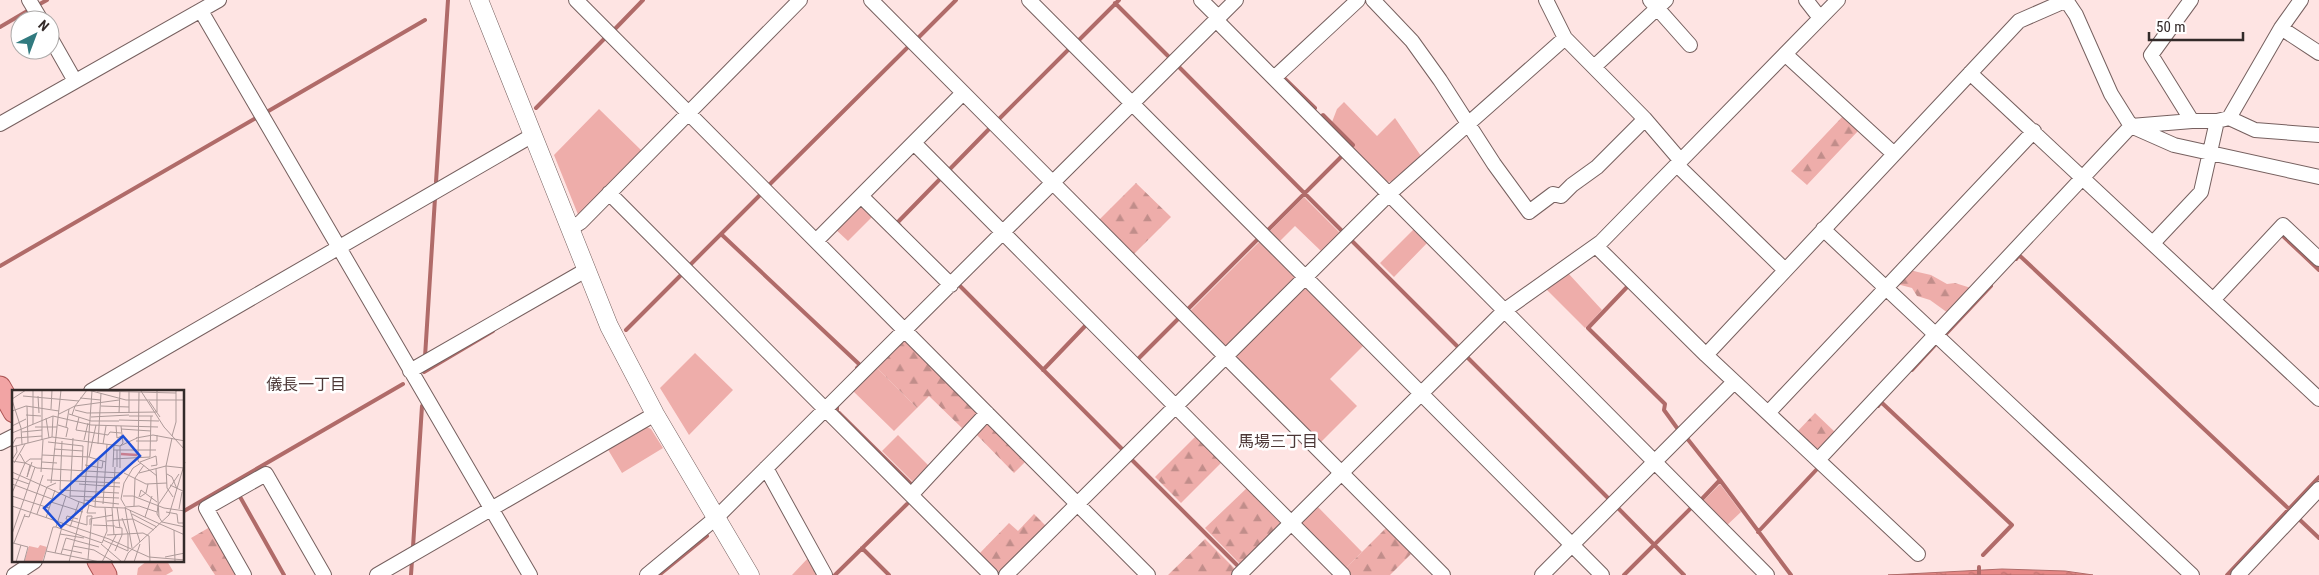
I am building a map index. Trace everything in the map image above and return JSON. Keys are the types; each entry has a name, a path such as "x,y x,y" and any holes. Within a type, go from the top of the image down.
{"main road":[{"path":"0,387 12,408"},
{"path":"99,562 106,575"}],"street":[{"path":"0,124 219,0"},
{"path":"576,0 1148,575"},
{"path":"570,229 581,222 800,0"},
{"path":"871,0 1443,575"},
{"path":"1029,0 1602,575"},
{"path":"1201,0 1274,78 1767,575"},
{"path":"647,575 717,518 1236,0"},
{"path":"1274,78 1358,0"},
{"path":"1373,0 1412,41 1529,212 1553,194 1561,196 1572,185 1597,167 1645,119"},
{"path":"1546,0 1565,38 1645,119 1679,163 1785,270"},
{"path":"1806,0 1820,18"},
{"path":"1238,575 1505,310 1596,246 1838,0"},
{"path":"1706,355 2019,21 2066,0 2076,15 2111,94 2131,126 2174,145 2319,177"},
{"path":"2191,0 2151,55 2192,120"},
{"path":"2153,243 2201,192 2210,153 2223,120 2281,28 2301,0"},
{"path":"480,1 609,326 655,414 750,575"},
{"path":"1594,68 1658,3 1690,45"},
{"path":"200,11 530,575"},
{"path":"2281,28 2319,53"},
{"path":"1006,575 1390,193 1565,38"},
{"path":"1785,54 1894,154"},
{"path":"60,55 75,81"},
{"path":"1970,73 2319,399"},
{"path":"816,241 963,93"},
{"path":"1818,460 2131,126 2192,120 2223,120 2255,130 2319,135"},
{"path":"1768,413 2034,131"},
{"path":"93,390 533,135"},
{"path":"914,143 1343,575"},
{"path":"609,193 991,575"},
{"path":"861,196 950,285"},
{"path":"2213,300 2283,225 2319,259"},
{"path":"1823,230 2192,575"},
{"path":"1596,246 1734,382 1918,554"},
{"path":"410,372 586,270"},
{"path":"1542,575 1734,382"},
{"path":"377,575 655,414"},
{"path":"911,495 987,414"},
{"path":"0,443 12,437"},
{"path":"766,468 825,575"},
{"path":"244,575 206,508 266,474 324,575"},
{"path":"2238,575 2319,489"},
{"path":"14,575 34,562"}],"green space":[{"path":"1344,102 1377,136 1395,118 1421,156 1395,181 1387,182 1353,148 1355,145 1332,122 1337,109"},
{"path":"599,109 642,151 579,217 554,155"},
{"path":"1843,116 1858,131 1807,185 1791,171"},
{"path":"1136,183 1171,217 1133,255 1099,220"},
{"path":"1304,197 1340,233 1322,252 1295,226 1277,244 1267,234"},
{"path":"858,203 874,215 848,241 834,228"},
{"path":"1416,227 1429,241 1394,277 1380,263"},
{"path":"1262,239 1295,273 1296,278 1229,345 1223,346 1189,312"},
{"path":"1909,270 1931,275 1947,284 1955,283 1971,288 1948,313 1930,300 1917,296 1912,288 1897,284"},
{"path":"1568,273 1602,310 1585,328 1546,289"},
{"path":"1303,286 1308,286 1366,343 1330,379 1357,406 1320,443 1236,358 1236,353"},
{"path":"903,338 980,413 964,430 929,396 917,408 875,366"},
{"path":"695,353 733,390 689,435 660,388"},
{"path":"875,366 917,408 894,431 852,390"},
{"path":"1815,413 1836,433 1822,448 1812,448 1796,433"},
{"path":"985,420 1028,459 1014,473 974,432"},
{"path":"645,426 651,429 663,448 622,473 607,448"},
{"path":"1198,434 1224,460 1181,503 1155,477"},
{"path":"898,435 930,467 915,484 882,451"},
{"path":"1720,484 1741,512 1725,527 1701,503"},
{"path":"1249,486 1282,519 1282,524 1241,565 1205,528"},
{"path":"1316,505 1362,552 1343,571 1300,527 1300,521"},
{"path":"1034,514 1046,526 1003,571 996,571 979,554 1009,523 1018,531"},
{"path":"1388,526 1413,552 1390,575 1348,575 1343,571"},
{"path":"210,527 237,575 215,575 191,538"},
{"path":"1205,539 1236,570 1231,575 1168,575"},
{"path":"809,557 819,575 792,575"},
{"path":"146,562 168,562 173,571 166,575 137,575 138,568"}],"water":[{"path":"2002,569 2065,571 2093,575 1888,575"}],"waterway":[{"path":"38,5 47,0"},
{"path":"436,182 448,0"},
{"path":"613,31 643,0"},
{"path":"918,38 956,0"},
{"path":"1077,42 1119,0"},
{"path":"1115,3 1170,58"},
{"path":"265,113 425,20"},
{"path":"0,27 10,21"},
{"path":"536,108 607,36"},
{"path":"768,186 909,46"},
{"path":"999,119 1071,47"},
{"path":"1179,67 1343,232"},
{"path":"1284,78 1315,108"},
{"path":"1323,115 1353,145"},
{"path":"0,266 256,118"},
{"path":"948,171 991,127"},
{"path":"1266,232 1344,154"},
{"path":"900,226 897,223 941,178"},
{"path":"690,265 762,193"},
{"path":"425,357 435,198"},
{"path":"721,234 860,365 857,368"},
{"path":"1188,309 1260,237"},
{"path":"2284,237 2319,270"},
{"path":"1352,241 1459,348"},
{"path":"2016,259 2019,255 2289,509"},
{"path":"626,330 682,274"},
{"path":"959,285 1122,449"},
{"path":"1628,286 1588,328 1665,404 1664,410 1680,432"},
{"path":"1945,335 1991,286"},
{"path":"1135,358 1137,360 1179,318"},
{"path":"1043,370 1087,324"},
{"path":"424,372 493,331"},
{"path":"1912,370 1936,344"},
{"path":"1468,358 1611,501"},
{"path":"185,510 403,384"},
{"path":"1878,406 1881,402 2012,525 1983,555"},
{"path":"413,547 422,406"},
{"path":"837,406 837,411 913,486"},
{"path":"1686,437 1720,480"},
{"path":"1131,459 1238,566"},
{"path":"1758,532 1818,468"},
{"path":"2227,575 2319,477"},
{"path":"1700,501 1720,480 1791,575"},
{"path":"239,495 284,575"},
{"path":"835,575 907,504"},
{"path":"1624,575 1693,506"},
{"path":"1617,507 1684,575"},
{"path":"2300,520 2319,538"},
{"path":"659,575 707,536"},
{"path":"862,548 889,575"},
{"path":"411,575 412,560"},
{"path":"1979,567 1979,575"}],"district":[{"name":"儀長一丁目","path":"306,384"},
{"name":"馬場三丁目","path":"1278,441"}]}
